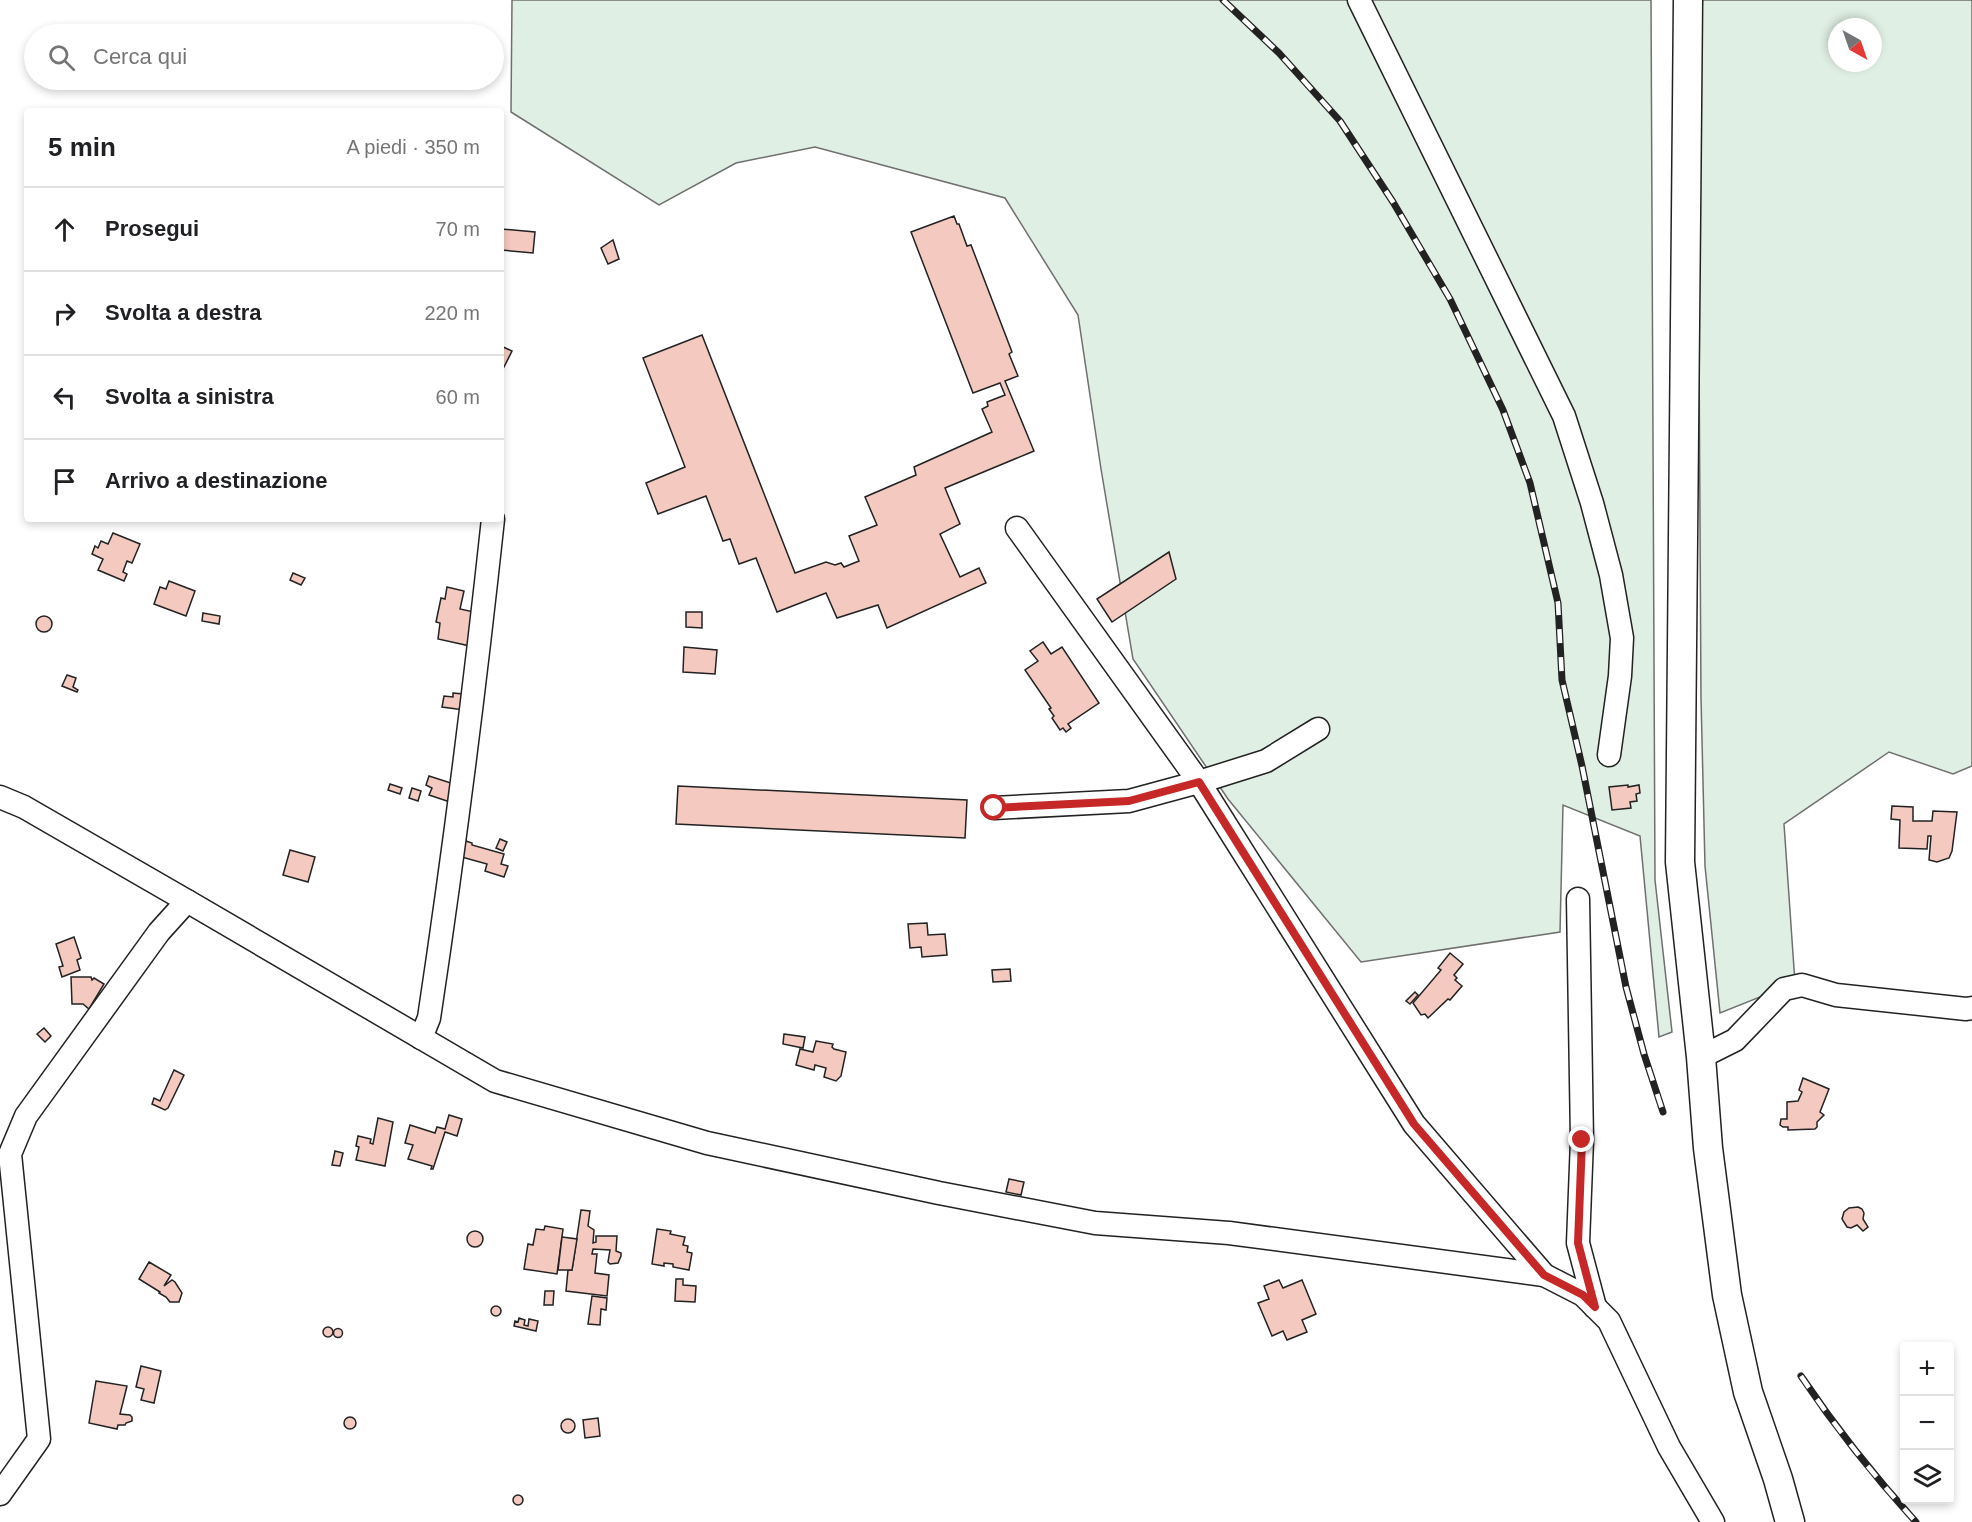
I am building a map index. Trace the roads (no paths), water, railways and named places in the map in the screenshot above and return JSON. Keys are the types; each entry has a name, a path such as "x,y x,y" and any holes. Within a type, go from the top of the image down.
{"main road":[{"path":"1688,0 1680,862 1701,1057 1708,1148 1727,1295 1749,1392 1790,1522"}],"street":[{"path":"1359,0 1564,416 1592,503 1611,575 1622,638 1620,676 1609,755"},
{"path":"421,1038 429,1018 454,850 493,522"},
{"path":"1017,528 1199,782 1414,1124 1544,1275"},
{"path":"994,808 1129,801 1266,761 1318,729"},
{"path":"0,797 24,807 187,900 495,1081 707,1143 1095,1223 1228,1233 1544,1275 1583,1295 1609,1321 1669,1447 1713,1522"},
{"path":"1578,899 1582,1140 1578,1243 1595,1307"},
{"path":"0,1494 39,1439 10,1154 26,1116 159,933 187,900"},
{"path":"1701,1057 1735,1040 1784,989 1802,985 1836,996 1966,1010 1972,1008"}],"railway":[{"path":"1223,0 1279,53 1340,121 1393,202 1450,299 1503,410 1530,483 1558,603 1562,680 1582,766 1626,987 1663,1112"},
{"path":"1801,1376 1856,1451 1916,1522"}]}
